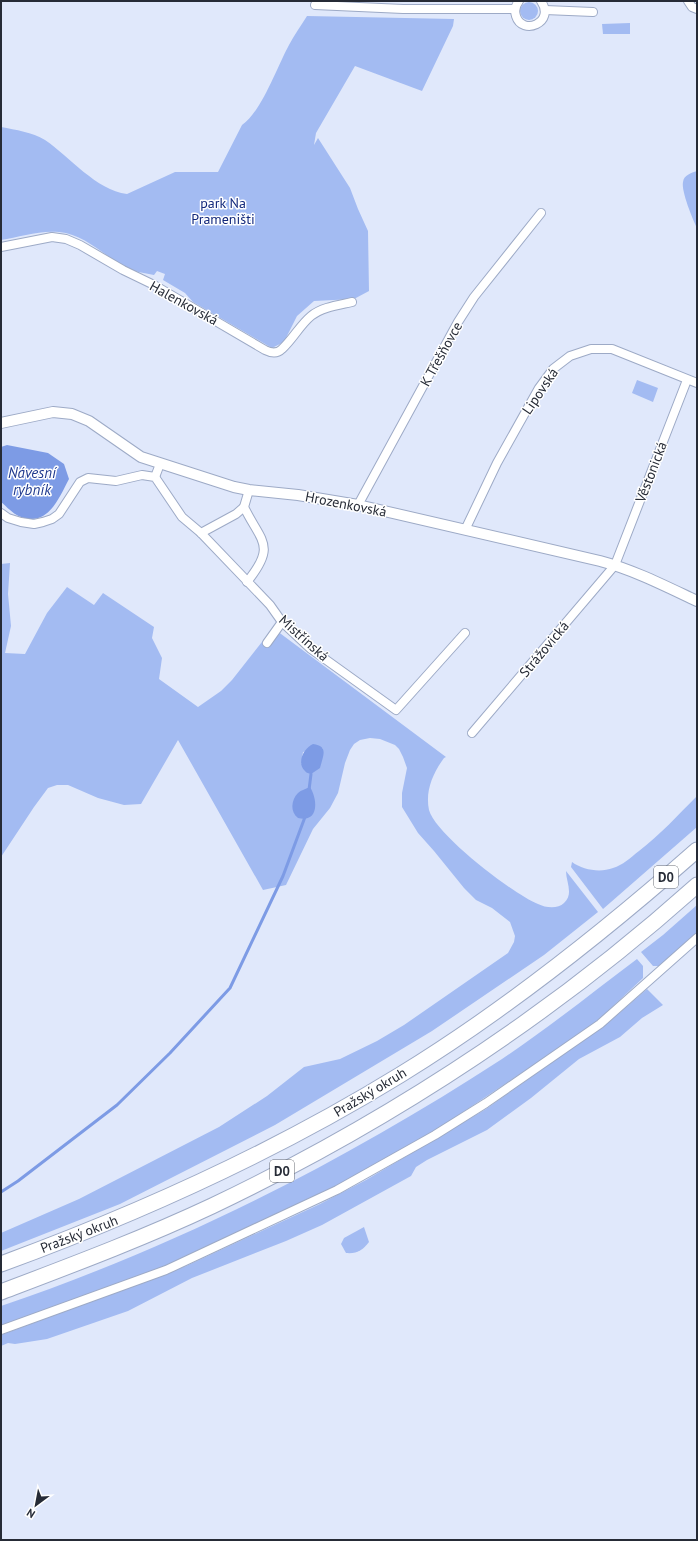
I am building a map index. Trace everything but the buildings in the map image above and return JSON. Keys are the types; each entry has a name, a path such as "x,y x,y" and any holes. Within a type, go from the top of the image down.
{"highway":[{"name":"Pražský okruh","path":"1,1264 141,1209 247,1160 325,1119 400,1075 527,989 635,904 697,850"},
{"name":"Pražský okruh","path":"1,1292 136,1240 186,1218 264,1181 388,1112 454,1070 541,1010 600,966 652,924 697,884"}],"street":[{"path":"519,1 515,9 516,18 519,22 527,26 536,25 543,19 545,10 541,1"},
{"path":"688,1 692,7 697,9"},
{"path":"315,4 403,9 515,9"},
{"path":"545,10 593,12"},
{"name":"K Třešňovce","path":"358,505 474,297 541,213"},
{"name":"Halenkovská","path":"1,247 52,237 66,239 154,285 264,350 273,353 280,351 286,346 308,319 314,314 322,310 352,302"},
{"name":"Lipovská","path":"465,530 497,463 539,388 553,369 570,356 591,348 612,349 697,383"},
{"name":"Věstonická","path":"614,565 687,380"},
{"name":"Hrozenkovská","path":"1,423 53,412 72,414 89,421 141,457 234,487 298,495 358,505 614,565 697,601"},
{"path":"1,513 8,518 21,522 34,524 43,522 52,519 59,514 80,482 88,478 116,481 142,475 155,477 160,464"},
{"name":"Mistřínská","path":"155,477 182,517 201,533 270,605 282,622 311,649 396,710 465,633"},
{"path":"201,533 236,514 244,507 249,490"},
{"path":"244,507 264,541 263,559 247,582"},
{"name":"Strážovická","path":"472,733 614,565"},
{"path":"267,643 282,622"},
{"path":"1,1330 166,1270 337,1190 428,1139 486,1103 600,1024 697,938"}],"green space":[{"path":"529,2 535,5 538,11 535,17 529,20 523,17 520,11 523,5"},
{"name":"park Na Prameništi","path":"307,16 454,19 453,26 422,91 355,66 316,133 314,145 318,138 350,188 368,231 369,291 354,299 314,301 297,316 284,342 272,348 193,302 185,293 163,280 165,274 157,271 154,275 131,270 77,237 59,232 52,232 37,233 1,240 1,127 40,137 94,180 116,191 127,194 175,172 218,172 242,125 256,110 291,41"},
{"path":"630,23 630,34 603,34 602,24"},
{"path":"697,171 697,228 684,192 683,182 688,175"},
{"path":"637,380 658,388 653,402 632,393"},
{"path":"10,563 8,594 11,626 5,653 25,654 47,613 67,587 94,605 103,593 154,627 152,638 162,658 159,679 198,707 221,691 232,680 273,628 446,757 436,770 431,782 428,796 429,810 445,834 477,863 511,889 526,898 538,904 552,907 561,905 569,896 566,871 598,912 544,955 432,1031 275,1125 120,1204 1,1251 1,1233 79,1199 219,1127 267,1096 304,1067 340,1059 377,1041 404,1025 508,953 514,942 515,936 510,922 492,908 476,900 464,888 418,833 402,807 402,793 407,768 403,757 395,745 380,739 370,738 360,740 354,744 350,750 345,763 338,793 330,808 313,829 286,885 263,890 178,740 141,804 124,805 98,798 68,785 57,785 48,788 1,857 1,564","holes":["323,748 301,764 303,752"]},
{"path":"697,796 697,827 603,909 571,867 572,862 586,869 592,870 608,870 617,867 629,859 669,825"},
{"path":"697,905 697,933 659,966 653,966 641,952"},
{"path":"637,959 643,966 643,978 592,1026 436,1130 343,1183 157,1270 1,1327 1,1306 132,1256 196,1228 321,1166 382,1132 502,1059 553,1023"},
{"path":"647,989 663,1005 642,1018 620,1037 579,1059 531,1098 487,1130 416,1167 411,1176 322,1225 286,1241 192,1278 128,1311 47,1339 15,1344 8,1343 1,1346 1,1335 186,1266 320,1204 366,1180 486,1109 609,1022"},
{"path":"364,1227 369,1242 359,1251 346,1253 341,1244 344,1238"}],"water":[{"name":"Návesní rybník","path":"7,445 48,453 64,464 69,479 57,502 51,509 38,518 30,519 18,516 1,502 1,447"},
{"path":"313,744 321,747 324,752 320,768 311,774 302,768 301,760 304,752"},
{"path":"310,787 313,792 315,809 310,817 305,819 298,818 294,813 292,806 294,799 299,792"}],"waterway":[{"path":"309,790 311,774"},
{"path":"1,1192 18,1181 117,1105 170,1053 230,988 283,876 305,817"}]}
